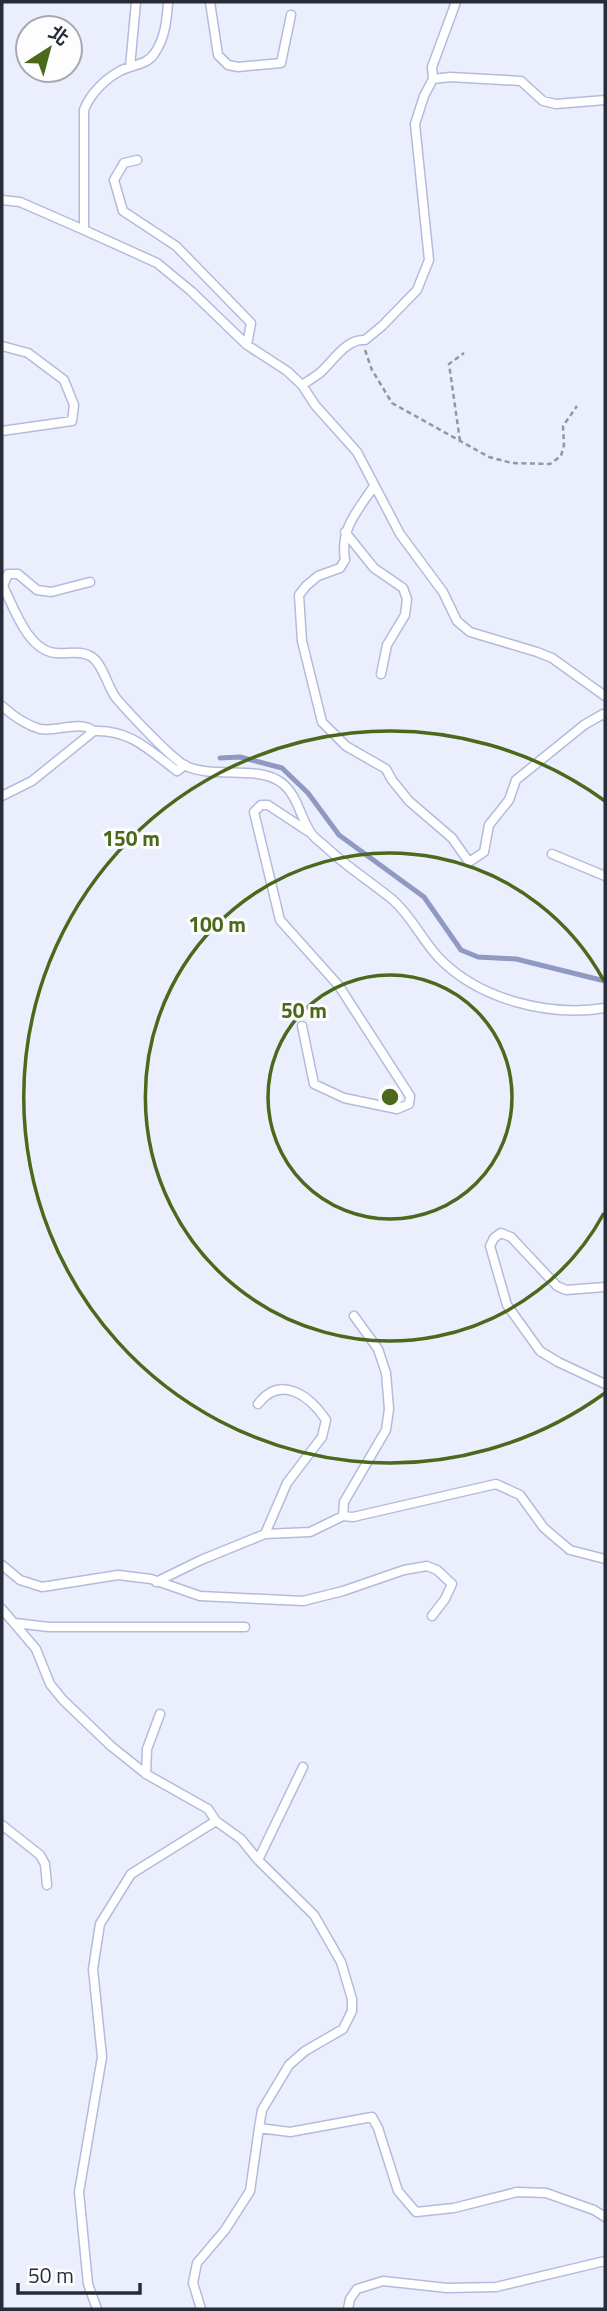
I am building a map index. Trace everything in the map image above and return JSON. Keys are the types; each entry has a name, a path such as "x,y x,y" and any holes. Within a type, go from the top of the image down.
{"lane":[{"path":"130,67 136,2"},
{"path":"84,230 84,110 89,97 119,71 148,61 155,54 167,24 168,2"},
{"path":"209,2 218,55 228,65 237,68 281,63 290,15"},
{"path":"302,385 319,374 344,348 360,339 365,340 382,326 417,290 429,260 415,124 433,79 432,67 456,2"},
{"path":"433,79 450,77 520,82 542,100 556,104 605,100"},
{"path":"137,160 124,163 114,180 123,211 176,246 251,323 247,345"},
{"path":"2,200 20,202 157,263 191,291 247,345 287,371 302,385 315,405 358,452 400,534 443,592 457,621 470,632 552,658 605,696"},
{"path":"2,346 29,353 64,380 75,405 72,421 2,431"},
{"path":"374,486 345,532 342,545 345,560 340,568 318,576 299,595 302,641 322,722 346,746 386,769 409,801 452,838 469,862 484,852 489,825 509,800 516,780 584,725 603,714 605,716"},
{"path":"345,532 374,568 403,588 407,599 405,615 387,645 381,674"},
{"path":"90,582 51,592 37,590 18,574 8,574 3,586 33,644 54,653 79,652 91,657 99,666 115,697 185,765 209,771 269,776 281,783 289,791 311,834"},
{"path":"2,706 13,716 40,729 88,727 94,732"},
{"path":"2,796 32,781 94,732 108,730 137,740 177,771 185,765"},
{"path":"302,1026 314,1084 344,1098 397,1109 409,1104 410,1096 339,986 280,920 254,812 261,805 268,805 311,834 337,858 393,901 408,915 437,957 461,979 494,994 547,1009 583,1011 605,1008"},
{"path":"552,853 605,876"},
{"path":"605,1287 566,1290 557,1286 510,1237 501,1233 494,1238 490,1247 507,1305 540,1351 605,1384"},
{"path":"343,1517 344,1502 386,1430 389,1409 386,1373 378,1349 354,1317"},
{"path":"258,1404 265,1394 275,1390 293,1390 315,1404 326,1420 322,1437 287,1483 265,1534"},
{"path":"156,1582 265,1534 310,1532 343,1517 353,1517 496,1484 520,1495 544,1528 570,1550 605,1559"},
{"path":"2,1565 20,1580 42,1587 118,1575 151,1578 200,1596 303,1601 343,1591 404,1570 427,1566 437,1570 452,1584 445,1600 432,1616"},
{"path":"2,1609 36,1649 50,1684 63,1700 111,1746 146,1774 208,1809 216,1821 241,1839 258,1860 314,1915 341,1962 352,2000 352,2011 343,2029 304,2050 289,2065 262,2110 250,2192 225,2230 197,2263 193,2283 201,2309"},
{"path":"15,1623 49,1627 244,1628"},
{"path":"146,1774 147,1749 160,1714"},
{"path":"258,1860 303,1767"},
{"path":"97,2309 88,2284 79,2192 102,2057 93,1969 100,1924 131,1874 216,1821"},
{"path":"2,1825 40,1855 45,1864 47,1885"},
{"path":"259,2128 290,2132 372,2117 398,2191 416,2212 454,2208 517,2192 546,2193 594,2210 605,2217"},
{"path":"348,2309 350,2299 357,2289 383,2281 447,2288 496,2287 605,2261"}],"path":[{"path":"360,339 372,370 391,403 489,457 512,463 550,464 561,456 564,445 563,426 577,406"},
{"path":"460,441 449,363 464,353"}],"waterway":[{"path":"220,758 240,757 282,768 308,793 339,835 424,897 461,950 478,957 516,959 605,981"}]}
